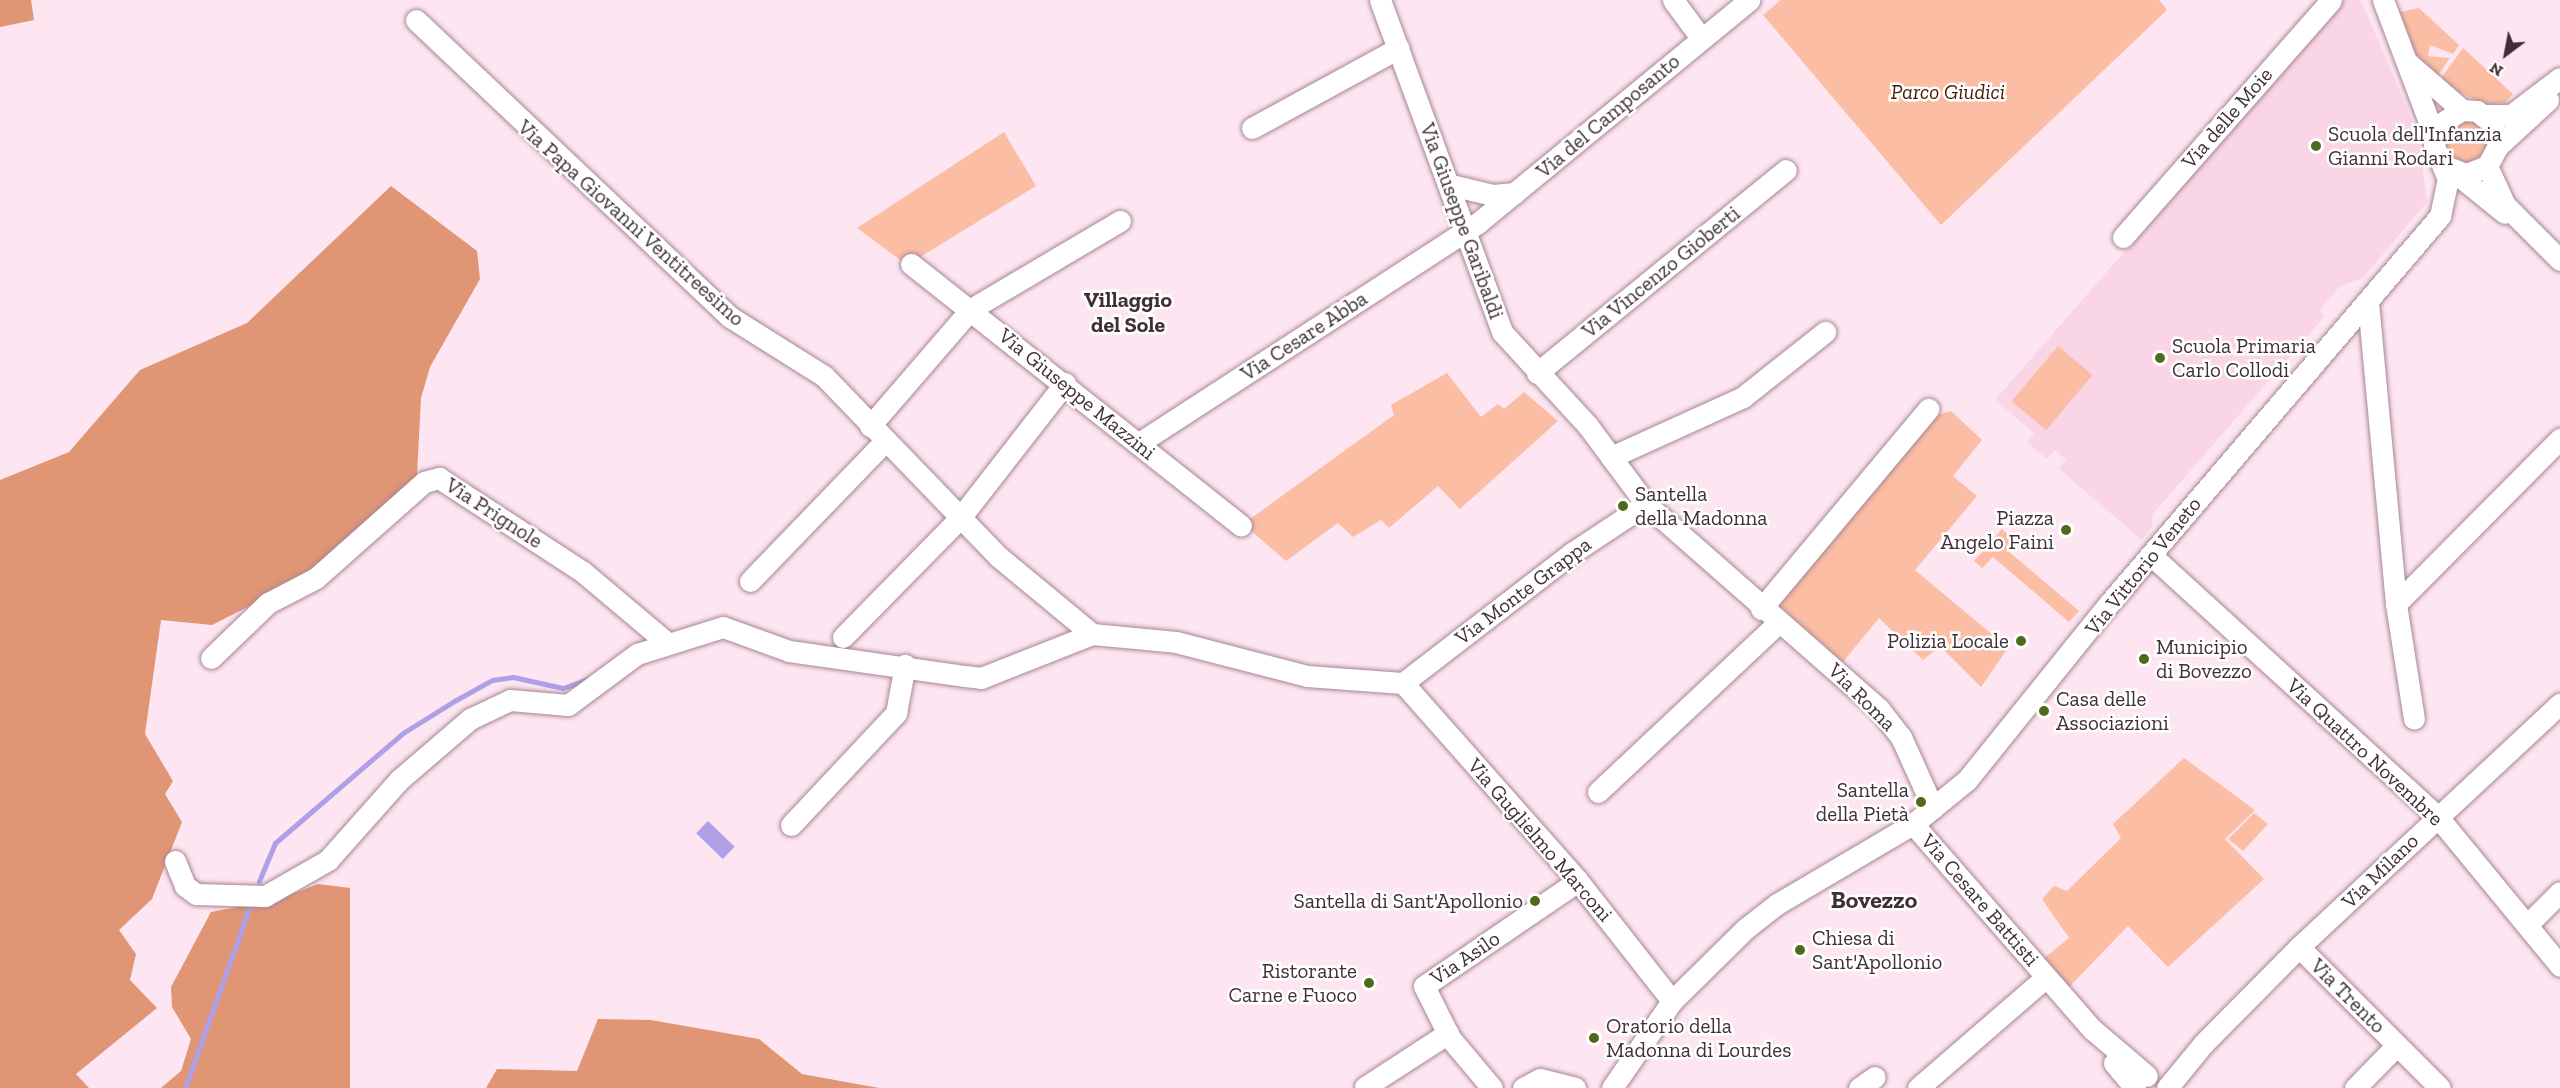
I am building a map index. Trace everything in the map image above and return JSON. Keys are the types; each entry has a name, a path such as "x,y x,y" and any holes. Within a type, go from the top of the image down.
{"street":[{"name":"Via Giuseppe Garibaldi","path":"1380,0 1468,229 1482,286 1502,332 1611,457 1646,504"},
{"path":"1673,0 1701,38"},
{"name":"Via del Camposanto","path":"1468,229 1515,194 1749,0"},
{"name":"Via delle Moie","path":"2123,237 2331,0"},
{"path":"2383,0 2397,48 2434,135"},
{"name":"Via Papa Giovanni Ventitreesimo","path":"416,20 730,317 824,376 877,434 960,518 1092,634"},
{"path":"1252,128 1399,48"},
{"path":"2397,48 2429,87 2462,110 2484,115 2511,115 2560,78"},
{"path":"2487,166 2498,146 2527,123 2560,85"},
{"path":"2434,135 2444,118 2462,110"},
{"path":"2484,115 2492,123 2498,146"},
{"name":"Via Vittorio Veneto","path":"1612,1088 1672,1001 1706,963 1777,903 1913,824 1967,780 2151,555 2440,216 2448,192 2449,169 2434,135"},
{"path":"2449,169 2487,166"},
{"path":"2487,166 2499,196 2527,230"},
{"path":"2449,169 2527,230 2560,260"},
{"name":"Via Vincenzo Gioberti","path":"1537,373 1786,170"},
{"name":"Via del Camposanto","path":"1451,185 1484,194 1515,194"},
{"path":"750,581 877,434 971,309 1120,221"},
{"name":"Via Cesare Abba","path":"1139,443 1468,229"},
{"name":"Via Giuseppe Mazzini","path":"911,264 1065,383 1241,526"},
{"path":"2368,302 2396,604 2414,719"},
{"path":"1611,457 1743,397 1825,332"},
{"path":"843,637 960,518 1065,383"},
{"path":"1761,609 1928,409"},
{"path":"2396,604 2560,439"},
{"name":"Via Prignole","path":"211,658 268,603 316,578 424,482 439,478 583,572 666,642"},
{"name":"Via Roma","path":"1646,504 1761,609 1879,709 1901,737 1933,808"},
{"name":"Via Monte Grappa","path":"1404,683 1572,553 1646,504"},
{"name":"Via Quattro Novembre","path":"2151,555 2437,816 2528,924 2560,966"},
{"path":"1598,792 1778,623"},
{"path":"176,861 185,886 196,894 265,896 297,882 328,860 399,780 470,719 510,700 568,705 637,654 666,642 723,627 789,651 905,665 981,678 1092,634 1176,642 1307,676 1404,683"},
{"path":"791,825 896,713 905,665"},
{"name":"Via Guglielmo Marconi","path":"1404,683 1578,881 1672,1001"},
{"name":"Via Milano","path":"2152,1084 2204,1042 2299,947 2437,816 2560,704"},
{"name":"Via Cesare Battisti","path":"1913,824 2092,1029 2152,1084"},
{"name":"Via Asilo","path":"1492,1088 1449,1036 1424,986 1578,881"},
{"path":"2528,924 2560,892"},
{"name":"Via Trento","path":"2299,947 2440,1088"},
{"name":"Via Cesare Battisti","path":"1918,1088 2046,977"},
{"path":"1365,1088 1449,1036"},
{"name":"Via Trento","path":"2355,1088 2397,1045"},
{"path":"1522,1088 1540,1079 1575,1088"}],"shaded area":[{"path":"0,0 31,0 34,20 0,27"},
{"path":"2344,0 2361,0 2418,134 2427,202 2363,278 2340,286 2319,311 2325,316 2152,515 2152,527 2142,540 2059,469 2066,460 2055,450 2047,459 2027,442 2034,433 1995,400"},
{"path":"391,186 477,251 480,279 430,367 421,398 417,475 319,571 212,625 161,620 145,734 173,781 165,794 182,822 152,899 119,930 136,954 130,980 157,1008 76,1074 89,1088 0,1088 0,480 69,452 140,370 247,323"},
{"path":"708,821 735,847 723,859 696,833"},
{"path":"318,884 350,888 350,1088 161,1088 181,1071 191,1039 172,1007 171,987 211,912 279,899"},
{"path":"598,1019 651,1020 759,1039 802,1074 879,1088 486,1088 497,1069 577,1071"}],"green space":[{"name":"Parco Giudici","path":"1781,0 2159,0 2167,10 1941,225 1763,15"},
{"path":"2419,8 2459,45 2453,54 2430,45 2428,56 2450,58 2436,78 2416,58 2400,12"},
{"path":"2463,48 2513,94 2505,103 2485,104 2447,87 2442,77"},
{"path":"2465,119 2480,126 2487,141 2480,156 2465,163 2450,156 2443,141 2450,126"},
{"path":"1004,132 1036,186 907,265 857,228"},
{"path":"2058,346 2092,375 2046,430 2012,401"},
{"path":"1447,373 1481,417 1498,404 1504,409 1524,392 1558,421 1460,509 1438,486 1389,528 1381,520 1353,537 1338,523 1286,561 1243,524 1394,415 1391,405"},
{"path":"1951,411 1982,440 1953,476 1977,496 1915,570 2008,648 1981,687 1940,646 1923,660 1879,618 1843,662 1776,603 1937,415"},
{"path":"2002,529 2014,540 2007,550 2079,611 2069,622 1993,557 1982,568 1974,561"},
{"path":"2184,758 2255,810 2225,839 2264,879 2168,967 2128,926 2069,987 2042,960 2069,938 2042,899 2054,886 2067,891 2121,838 2113,824"},
{"path":"2254,813 2268,824 2243,851 2228,839"}],"waterway":[{"path":"259,881 275,843 403,733 456,700 492,680 513,677 563,688 590,678"},
{"path":"185,1088 249,908"}],"place":[{"name":"Scuola dell'Infanzia Gianni Rodari","path":"2316,146"},
{"name":"Scuola Primaria Carlo Collodi","path":"2160,358"},
{"name":"Santella della Madonna","path":"1623,506"},
{"name":"Piazza Angelo Faini","path":"2066,530"},
{"name":"Polizia Locale","path":"2021,641"},
{"name":"Municipio di Bovezzo","path":"2144,659"},
{"name":"Casa delle Associazioni","path":"2044,711"},
{"name":"Santella della Pietà","path":"1921,802"},
{"name":"Santella di Sant'Apollonio","path":"1535,901"},
{"name":"Chiesa di Sant'Apollonio","path":"1800,950"},
{"name":"Ristorante Carne e Fuoco","path":"1369,983"},
{"name":"Oratorio della Madonna di Lourdes","path":"1594,1038"}],"district":[{"name":"Villaggio del Sole","path":"1128,312"},
{"name":"Bovezzo","path":"1874,900"}]}
